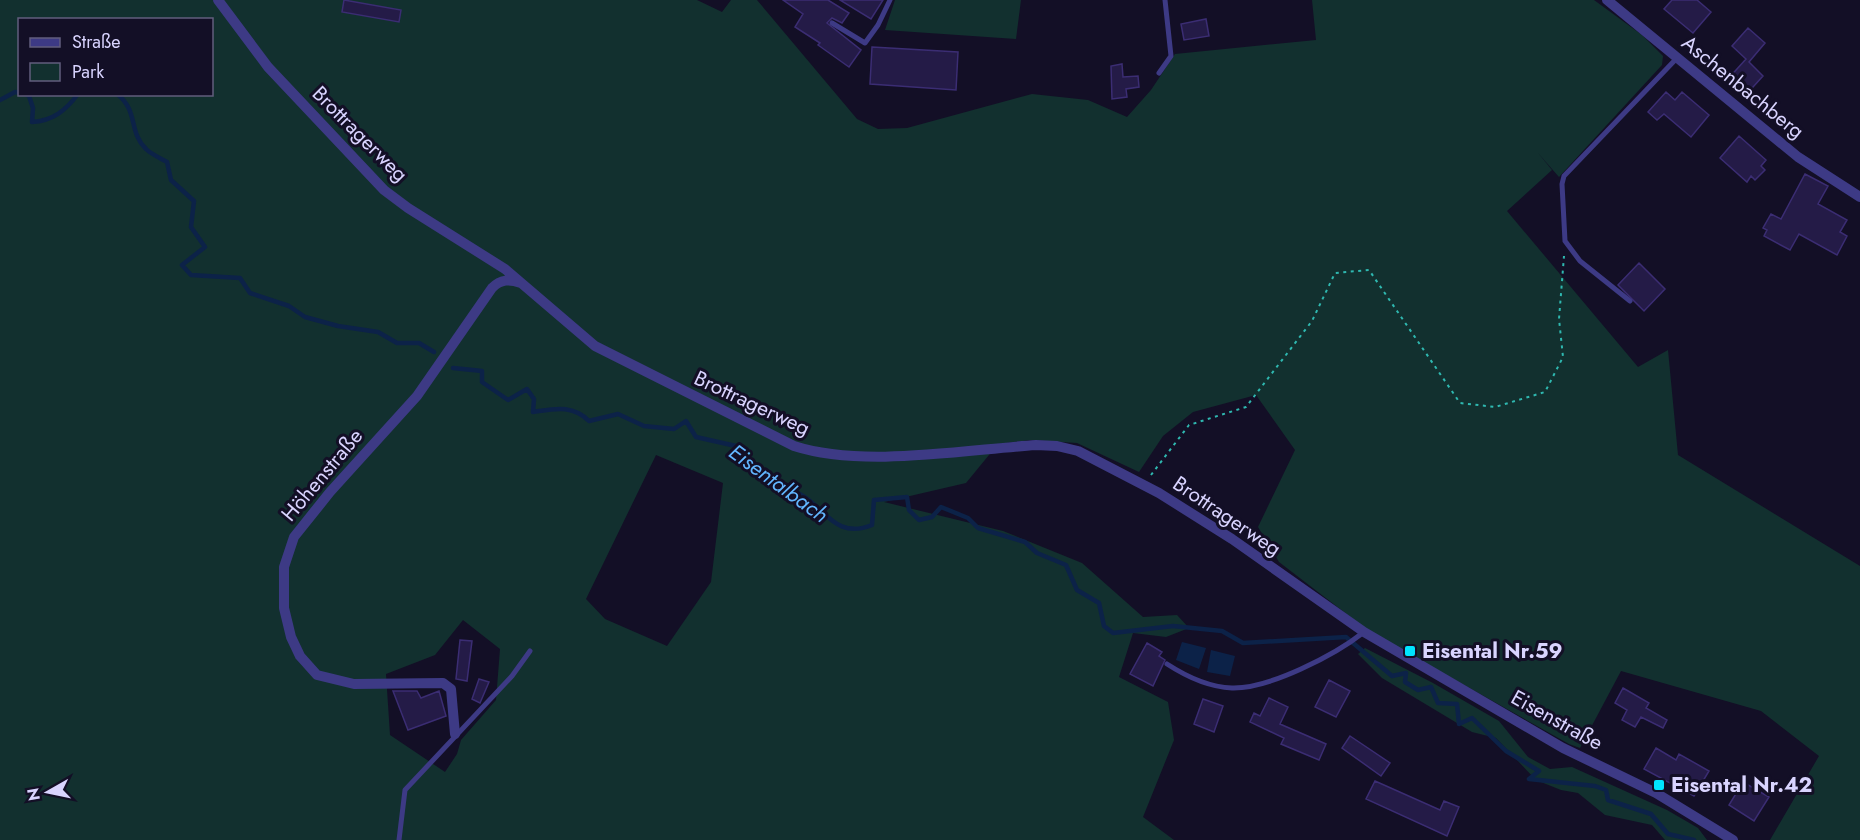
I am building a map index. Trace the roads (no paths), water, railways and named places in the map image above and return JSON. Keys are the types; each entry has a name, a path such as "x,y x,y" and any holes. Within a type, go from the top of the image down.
{"street":[{"name":"Brottragerweg","path":"218,0 268,67 384,190 408,208 505,269 582,336 614,358 794,446 839,457 1036,445 1057,446 1078,452 1144,485 1232,539 1359,636"},
{"name":"Aschenbachberg","path":"1607,0 1798,157 1860,197"},
{"name":"Höhenstraße","path":"455,734 451,689 443,683 354,684 325,678 309,669 291,637 284,608 284,567 294,537 330,492 417,396 492,288 498,282 509,280 524,284"},
{"name":"Eisenstraße","path":"1359,636 1563,748 1656,793 1733,840"}],"lane":[{"path":"832,23 865,43 878,25 890,0"},
{"path":"1159,73 1171,56 1165,0"},
{"path":"1630,302 1580,261 1565,241 1562,184 1564,176 1677,58"},
{"path":"1167,664 1189,678 1229,688 1246,687 1297,670 1349,644 1359,636"},
{"path":"399,840 405,790 455,734 512,676 530,651"}],"water":[{"path":"1182,642 1206,648 1199,669 1176,660"},
{"path":"1211,650 1235,656 1230,676 1207,672"}],"waterway":[{"name":"Eisentalbach","path":"0,100 18,93"},
{"name":"Eisentalbach","path":"29,96 33,108 32,122 53,117 76,96"},
{"name":"Eisentalbach","path":"119,96 128,107 140,142 150,153 167,162 171,180 194,201 191,227 205,247 182,265 191,275 240,278 250,293 289,306 305,317 338,326 378,332 397,343 419,343 434,352"},
{"name":"Eisentalbach","path":"453,368 482,371 482,382 508,400 527,389 534,399 533,412 569,410 589,421 618,414 644,426 674,429 686,421 696,437 736,446 757,471 772,477 783,489 796,492 807,499 835,523 845,528 857,529 872,525 874,500 907,497 909,510 919,520 932,517 941,507 968,518 978,528 1025,542 1037,553 1066,565 1077,590 1099,603 1104,626 1113,633 1173,626 1222,631 1243,643 1346,637 1392,676 1406,673 1405,682 1418,690 1431,687 1438,703 1457,704 1459,724 1472,718 1506,751 1539,771 1529,779 1595,786 1606,790 1608,800 1651,814 1668,834 1694,840"}],"place":[{"name":"Eisental Nr.59","path":"1410,651"},
{"name":"Eisental Nr.42","path":"1659,785"}]}
